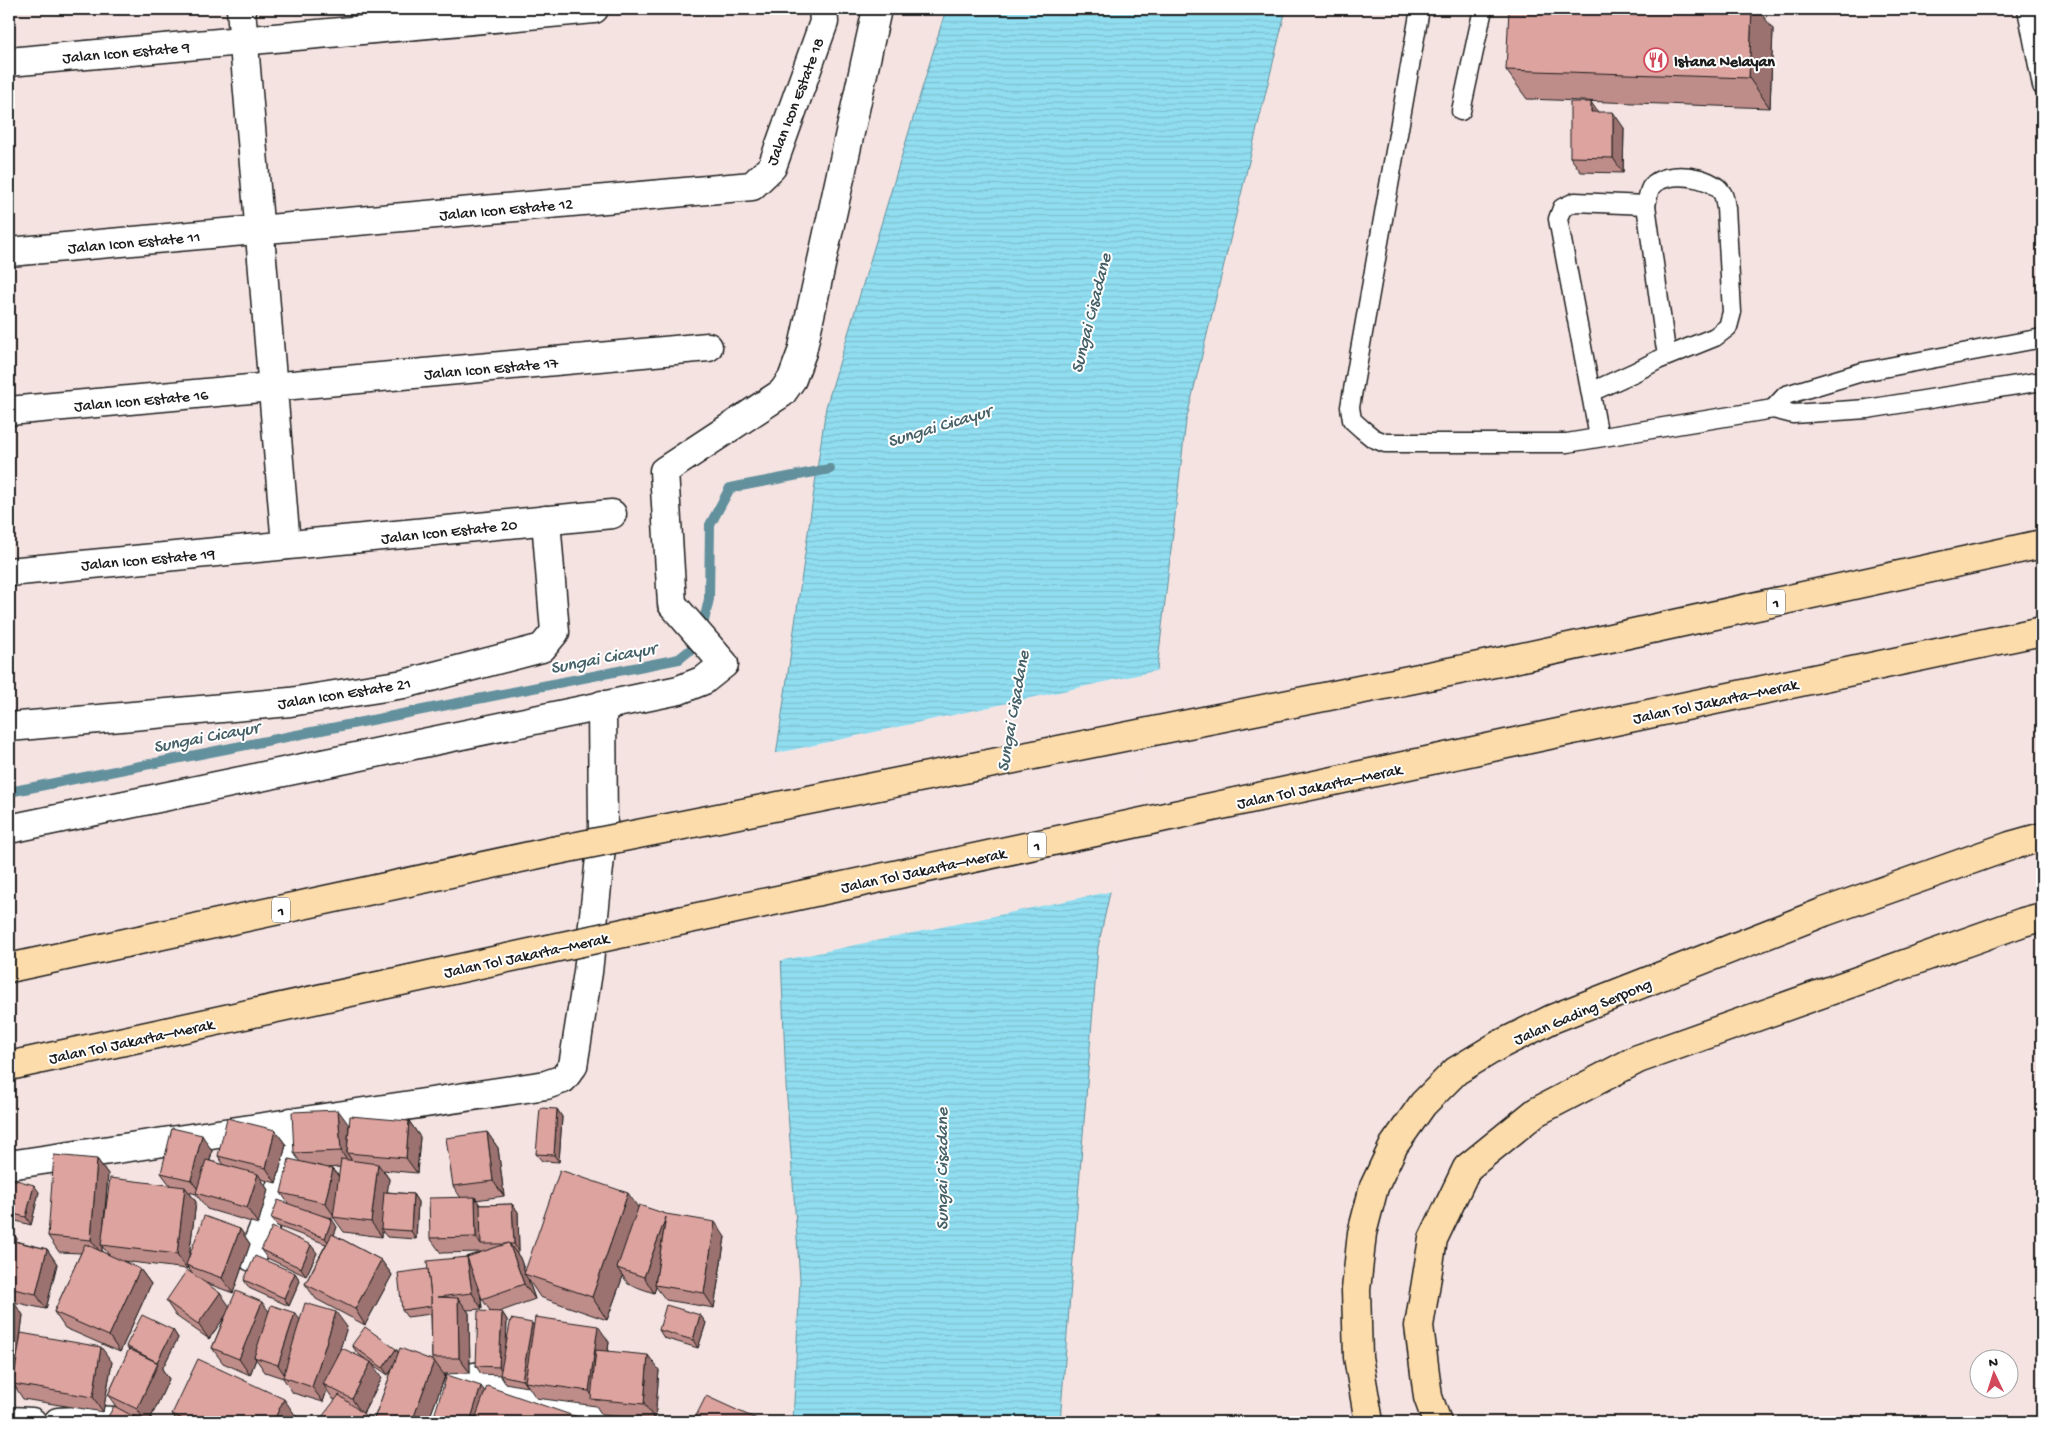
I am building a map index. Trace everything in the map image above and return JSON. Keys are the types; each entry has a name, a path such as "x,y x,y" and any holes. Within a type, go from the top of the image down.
{"main road":[{"name":"1","path":"9,968 554,851 1509,660 2042,544"},
{"name":"Jalan Tol Jakarta–Merak","path":"9,1066 1525,740 2042,631"},
{"name":"Jalan Gading Serpong","path":"1369,1422 1358,1357 1356,1290 1365,1224 1374,1187 1394,1145 1423,1104 1456,1071 1499,1044 1552,1019 1824,912 2010,846 2042,837"},
{"path":"1437,1422 1428,1397 1419,1326 1433,1239 1467,1168 1536,1112 1638,1059 2036,921"}],"street":[{"path":"241,9 286,545"},
{"name":"Jalan Icon Estate 9","path":"9,62 594,9"},
{"name":"Jalan Icon Estate 18","path":"752,186 772,167 824,22 822,9"},
{"path":"9,829 679,690 704,680 724,664 672,604 664,471 782,393 792,379 802,352 877,9"},
{"name":"Jalan Icon Estate 12","path":"260,230 752,186"},
{"name":"Jalan Icon Estate 11","path":"9,252 260,230"},
{"name":"Jalan Icon Estate 17","path":"273,386 708,347"},
{"name":"Jalan Icon Estate 16","path":"9,411 273,386"},
{"name":"Jalan Icon Estate 20","path":"286,545 612,514"},
{"name":"Jalan Icon Estate 21","path":"9,727 300,700 404,684 542,648 555,632 546,520"},
{"name":"Jalan Icon Estate 19","path":"9,572 286,545"},
{"path":"9,1165 546,1085 562,1079 573,1066 588,972 603,829 602,705"},
{"path":"252,1257 291,1161 291,1122"},
{"path":"442,1422 459,1382 467,1378 481,1376 555,1406 608,1422"},
{"path":"58,1422 95,1420 131,1422"},
{"path":"9,1421 32,1422"}],"lane":[{"path":"1420,9 1350,407 1352,420 1373,438 1385,443 1567,443 1774,409 1793,414 1868,409 2042,381"},
{"path":"1461,111 1483,9"},
{"path":"2027,9 2042,86"},
{"path":"1591,392 1668,355 1715,337 1728,327 1732,312 1726,208 1723,194 1717,188 1695,177 1660,179 1651,187 1646,204 1668,355"},
{"path":"1599,438 1558,219 1562,208 1574,202 1646,204"},
{"path":"1774,409 1786,395 1862,372 2042,338"}],"water":[{"name":"Sungai Cisadane","path":"946,9 1286,9 1186,421 1155,687 1098,947 1060,1422 793,1422 800,1280 786,1085 774,770 826,407"}],"pier":[{"path":"1160,670 1158,688 1113,891 779,961 771,770 773,754"}],"building":[{"path":"1509,9 1752,9 1749,78 1506,70"},
{"path":"1570,102 1591,102 1591,112 1613,112 1613,158 1570,157"},
{"path":"540,1108 557,1109 554,1155 536,1154"},
{"path":"338,1110 341,1151 294,1153 292,1112"},
{"path":"350,1116 409,1121 406,1158 347,1153"},
{"path":"227,1118 275,1130 266,1168 218,1156"},
{"path":"172,1128 202,1135 191,1180 161,1173"},
{"path":"487,1132 493,1181 453,1186 446,1138"},
{"path":"54,1155 97,1159 91,1240 48,1236"},
{"path":"289,1159 333,1169 325,1203 281,1193"},
{"path":"341,1159 378,1164 371,1222 333,1217"},
{"path":"206,1160 258,1174 247,1208 196,1193"},
{"path":"560,1170 628,1193 592,1297 524,1274"},
{"path":"9,1178 34,1185 26,1217 9,1213"},
{"path":"110,1178 185,1187 177,1254 101,1245"},
{"path":"384,1192 413,1194 411,1231 381,1229"},
{"path":"475,1197 476,1237 430,1238 429,1198"},
{"path":"278,1200 332,1219 325,1238 271,1218"},
{"path":"512,1204 514,1244 481,1244 480,1205"},
{"path":"639,1205 666,1214 715,1222 704,1293 655,1285 666,1217 644,1277 617,1268"},
{"path":"204,1216 240,1229 222,1278 186,1265"},
{"path":"272,1227 311,1245 301,1268 261,1250"},
{"path":"332,1234 381,1260 355,1309 305,1284"},
{"path":"13,1241 47,1249 36,1294 9,1288 9,1259"},
{"path":"509,1243 524,1284 482,1299 467,1257"},
{"path":"85,1244 140,1269 109,1336 54,1312"},
{"path":"255,1256 295,1273 284,1298 244,1280"},
{"path":"467,1257 472,1293 438,1297 458,1298 459,1358 432,1358 431,1298 427,1261"},
{"path":"428,1269 431,1306 402,1310 398,1273"},
{"path":"187,1270 220,1293 198,1324 166,1301"},
{"path":"236,1291 262,1302 239,1359 212,1348"},
{"path":"9,1299 12,1300 9,1324"},
{"path":"305,1303 336,1312 312,1387 283,1377"},
{"path":"271,1305 295,1313 278,1365 254,1357"},
{"path":"666,1305 700,1315 693,1340 659,1330"},
{"path":"478,1311 502,1312 499,1367 476,1366"},
{"path":"142,1315 173,1330 157,1362 126,1346"},
{"path":"535,1317 598,1326 589,1391 525,1382"},
{"path":"511,1319 532,1323 522,1380 500,1375"},
{"path":"365,1327 396,1349 383,1368 352,1345"},
{"path":"21,1333 101,1347 93,1397 13,1384"},
{"path":"342,1348 371,1362 352,1399 323,1384"},
{"path":"400,1348 434,1361 412,1422 382,1422 374,1419"},
{"path":"129,1349 158,1363 137,1409 108,1395"},
{"path":"596,1350 648,1355 644,1404 591,1399"},
{"path":"198,1359 284,1399 273,1422 189,1422 172,1414"},
{"path":"447,1375 481,1386 470,1422 432,1422"},
{"path":"487,1386 571,1415 597,1422 474,1422"},
{"path":"339,1395 374,1422 318,1422"},
{"path":"706,1396 763,1422 693,1422"},
{"path":"114,1406 144,1422 105,1422"},
{"path":"9,1417 22,1422 9,1422"}],"waterway":[{"name":"Sungai Cicayur","path":"9,792 679,659 699,643 709,599 710,525 730,488 830,469"}],"place":[{"name":"Istana Nelayan","path":"1656,60"}]}
